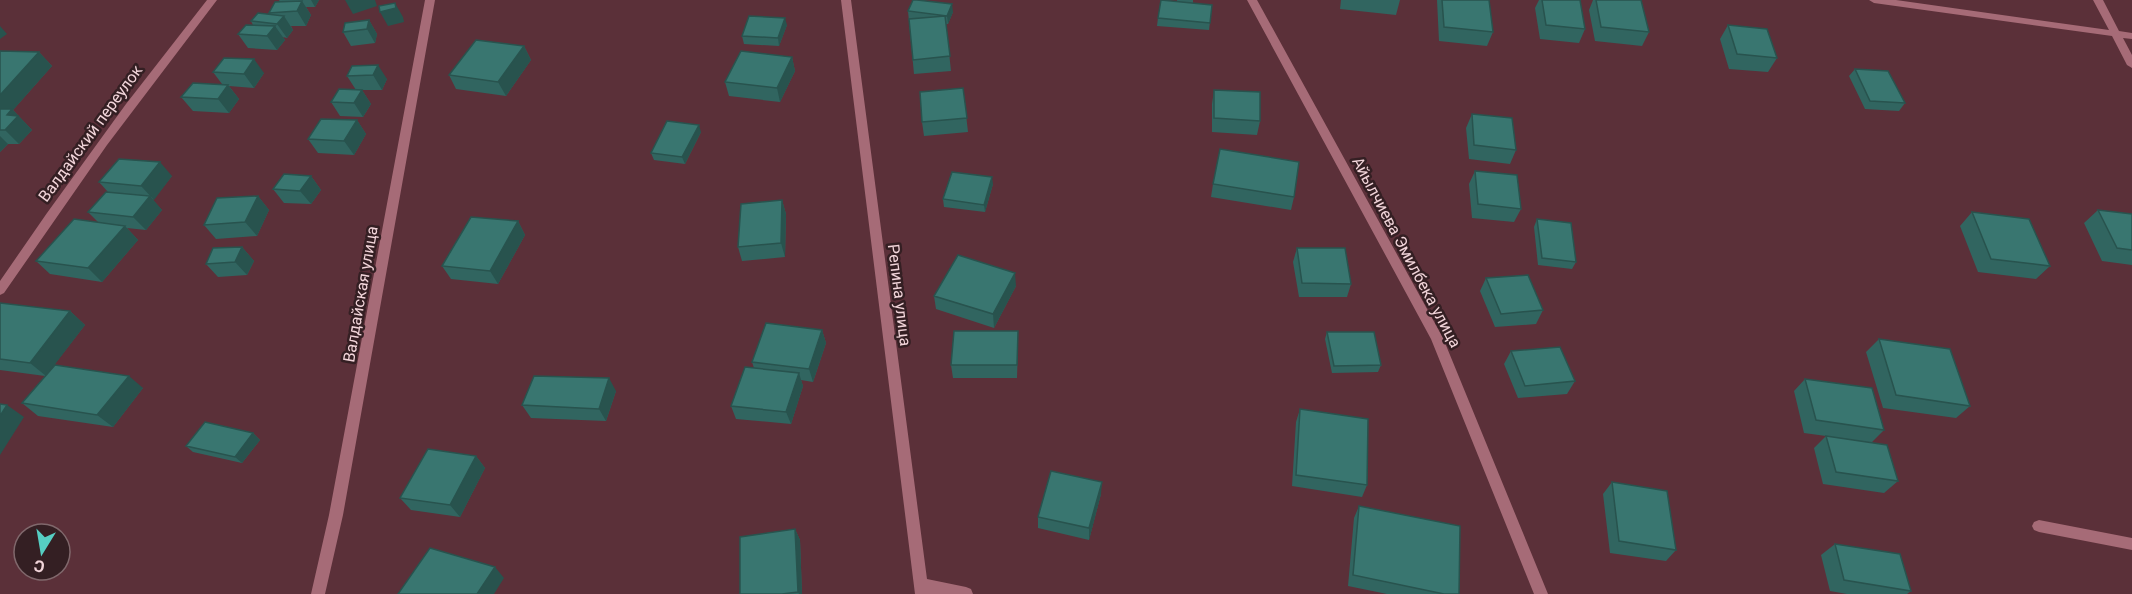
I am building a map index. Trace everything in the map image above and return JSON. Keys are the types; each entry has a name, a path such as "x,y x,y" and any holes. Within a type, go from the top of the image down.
{"street":[{"name":"Валдайский переулок","path":"0,290 129,105 212,0"},
{"name":"Валдайская улица","path":"318,594 336,515 430,0"},
{"name":"Репина улица","path":"846,0 922,589"},
{"name":"Айылчиева Эмилбека улица","path":"1252,0 1437,338 1541,594"},
{"path":"1874,0 2132,36"},
{"path":"2098,0 2132,65"},
{"path":"2039,526 2132,544"},
{"path":"922,589 966,594"}],"building":[{"path":"913,0 952,4 947,16 908,11"},
{"path":"1161,0 1212,5 1210,23 1158,18"},
{"path":"1442,0 1489,0 1493,32 1444,27"},
{"path":"1542,0 1580,0 1585,29 1546,25"},
{"path":"1596,0 1641,0 1649,32 1601,27"},
{"path":"302,1 297,11 269,13 275,2"},
{"path":"395,3 396,8 380,12 379,6"},
{"path":"258,13 284,16 277,24 251,21"},
{"path":"749,16 785,18 778,38 742,36"},
{"path":"945,16 950,56 913,60 909,19"},
{"path":"369,20 367,29 343,32 345,23"},
{"path":"246,25 275,26 267,36 238,34"},
{"path":"1728,25 1767,29 1777,58 1737,54"},
{"path":"476,40 524,46 498,82 449,75"},
{"path":"0,51 39,52 0,95"},
{"path":"741,51 792,57 777,88 725,82"},
{"path":"224,58 254,59 244,74 213,72"},
{"path":"378,65 373,75 347,76 352,66"},
{"path":"1855,69 1888,71 1905,103 1870,101"},
{"path":"193,83 228,85 218,99 181,97"},
{"path":"963,88 967,118 922,122 920,92"},
{"path":"339,89 362,90 354,103 331,102"},
{"path":"1214,90 1260,92 1260,121 1214,118"},
{"path":"0,109 12,109 7,115 18,116 5,130 0,130"},
{"path":"1472,114 1512,118 1516,150 1474,145"},
{"path":"321,119 357,120 344,141 308,139"},
{"path":"667,121 699,125 682,157 651,153"},
{"path":"1220,149 1299,162 1294,197 1213,184"},
{"path":"119,159 160,162 141,186 99,182"},
{"path":"1475,171 1517,175 1521,209 1478,204"},
{"path":"952,172 992,177 984,205 943,199"},
{"path":"284,174 311,176 300,191 273,189"},
{"path":"106,192 150,196 133,217 88,212"},
{"path":"258,196 245,222 204,225 217,198"},
{"path":"782,200 781,243 738,247 741,204"},
{"path":"2098,210 2132,214 2132,250 2117,248"},
{"path":"1972,212 2029,219 2050,266 1991,259"},
{"path":"471,217 518,221 490,271 442,266"},
{"path":"74,219 125,226 88,268 36,261"},
{"path":"1537,219 1571,223 1576,262 1542,258"},
{"path":"242,247 235,262 206,264 213,248"},
{"path":"1297,248 1345,248 1351,284 1302,283"},
{"path":"958,255 1015,273 993,314 934,296"},
{"path":"1528,275 1543,310 1501,314 1486,278"},
{"path":"0,303 70,311 30,363 0,359"},
{"path":"766,323 822,330 809,369 752,362"},
{"path":"954,331 1018,331 1017,365 951,365"},
{"path":"1327,332 1374,332 1381,365 1334,366"},
{"path":"1879,339 1950,349 1970,406 1896,395"},
{"path":"1560,347 1575,381 1525,386 1511,351"},
{"path":"55,365 129,376 97,415 22,403"},
{"path":"745,367 799,373 786,412 731,406"},
{"path":"534,376 609,378 599,409 522,405"},
{"path":"1805,379 1872,388 1884,430 1816,420"},
{"path":"0,404 7,405 0,416"},
{"path":"1300,409 1368,419 1367,485 1296,475"},
{"path":"205,422 253,433 235,457 186,446"},
{"path":"1826,436 1887,445 1898,481 1836,472"},
{"path":"428,449 476,456 450,505 400,498"},
{"path":"1051,471 1102,482 1089,528 1038,517"},
{"path":"1612,482 1667,491 1676,550 1619,541"},
{"path":"1359,506 1460,526 1459,594 1444,594 1353,575"},
{"path":"795,529 798,592 740,594 740,537"},
{"path":"1835,544 1900,554 1911,591 1844,580"},
{"path":"430,548 495,567 477,594 398,594"}]}
